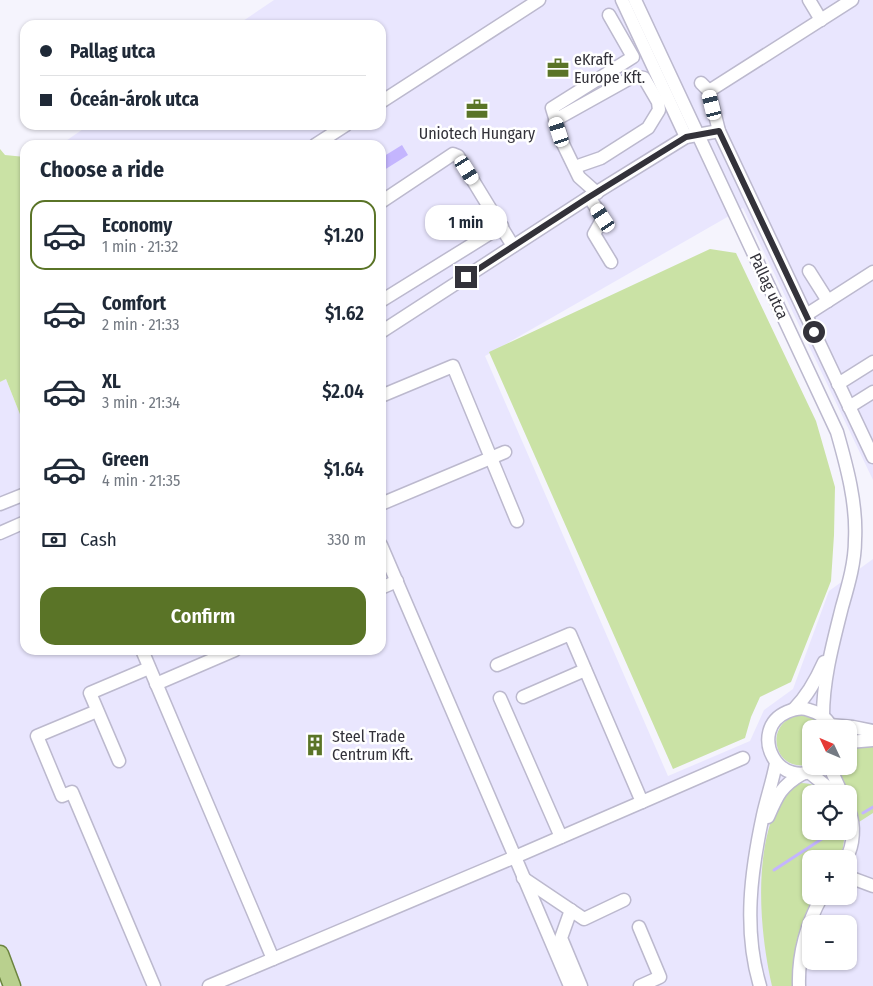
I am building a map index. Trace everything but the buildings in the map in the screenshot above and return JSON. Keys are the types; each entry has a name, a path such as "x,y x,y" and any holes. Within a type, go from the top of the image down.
{"main road":[{"path":"0,954 12,986"}],"street":[{"path":"386,99 539,0"},
{"path":"622,0 692,135"},
{"name":"Pallag utca","path":"635,0 692,135 837,432 847,467 853,503 856,540 851,576 833,642"},
{"path":"809,0 821,20 852,0"},
{"path":"610,15 633,57 552,108 563,144 574,168 593,195 603,218 594,234 611,262"},
{"name":"Pallag utca","path":"821,20 705,87 719,131 873,457"},
{"path":"555,120 634,76 644,78 658,102 659,110 648,128 601,158 574,168"},
{"path":"323,140 338,130"},
{"path":"386,325 692,135 719,131"},
{"path":"386,199 453,154 458,156 514,246"},
{"path":"386,298 502,226"},
{"path":"809,271 828,301"},
{"path":"806,315 873,272"},
{"path":"838,384 873,362"},
{"path":"386,394 453,366 517,521"},
{"path":"849,407 873,392"},
{"path":"386,502 506,452"},
{"path":"0,504 20,496"},
{"path":"0,533 20,524"},
{"path":"386,556 570,986"},
{"path":"386,586 397,581"},
{"path":"497,665 570,634 642,802"},
{"path":"794,709 814,685 833,642"},
{"path":"828,720 826,677 833,642"},
{"path":"144,655 273,959"},
{"path":"156,684 223,655"},
{"path":"119,761 90,693 150,668"},
{"path":"523,697 585,670"},
{"path":"500,698 560,837"},
{"path":"802,774 792,773 776,763 769,747 770,731 775,721 784,713 794,709 806,708 824,720"},
{"path":"97,710 37,736 62,796 72,792 154,986"},
{"path":"858,727 873,731"},
{"path":"858,741 873,740"},
{"path":"209,986 515,857 743,758"},
{"path":"760,986 753,954 750,890 758,838 776,763"},
{"path":"758,838 776,800 788,782 804,775"},
{"path":"808,775 824,785"},
{"path":"523,878 584,919 624,900"},
{"path":"857,880 873,886"},
{"path":"799,986 798,967 802,943 810,918 817,905"},
{"path":"571,910 561,938 582,986"},
{"path":"639,927 660,977 640,986"}],"shaded area":[{"path":"274,0 873,0 873,480 743,208 485,356 668,776 750,741 764,710 793,689 829,591 873,559 873,986 6,986 0,971 0,382 6,379 20,414 20,655 386,655 386,140 67,140 82,130 386,130 386,20 244,20"},
{"path":"402,145 408,155 386,169 386,155"}],"green space":[{"path":"0,149 5,155 20,156 20,414 6,379 0,382"},
{"path":"710,249 736,253 816,421 835,487 831,581 791,682 760,697 751,717 745,738 673,769 489,352"},
{"path":"802,715 815,720 802,720 802,765 788,762 780,754 777,745 777,735 781,726 789,719"},
{"path":"858,746 873,746 873,813 859,822 857,816 857,785 842,785 838,775 858,775"},
{"path":"796,783 813,785 802,785 802,840 844,840 842,850 802,850 802,905 810,905 805,915 802,915 802,924 793,963 793,986 772,986 762,920 761,897 764,852 768,830 781,799"}],"waterway":[{"path":"863,813 873,807"},
{"path":"774,870 820,840"}],"place":[{"name":"eKraft Europe Kft.","path":"558,68"},
{"name":"Uniotech Hungary","path":"477,109"},
{"name":"Steel Trade Centrum Kft.","path":"315,745"}],"route":[{"path":"466,277 686,137 719,131 814,332"}]}
